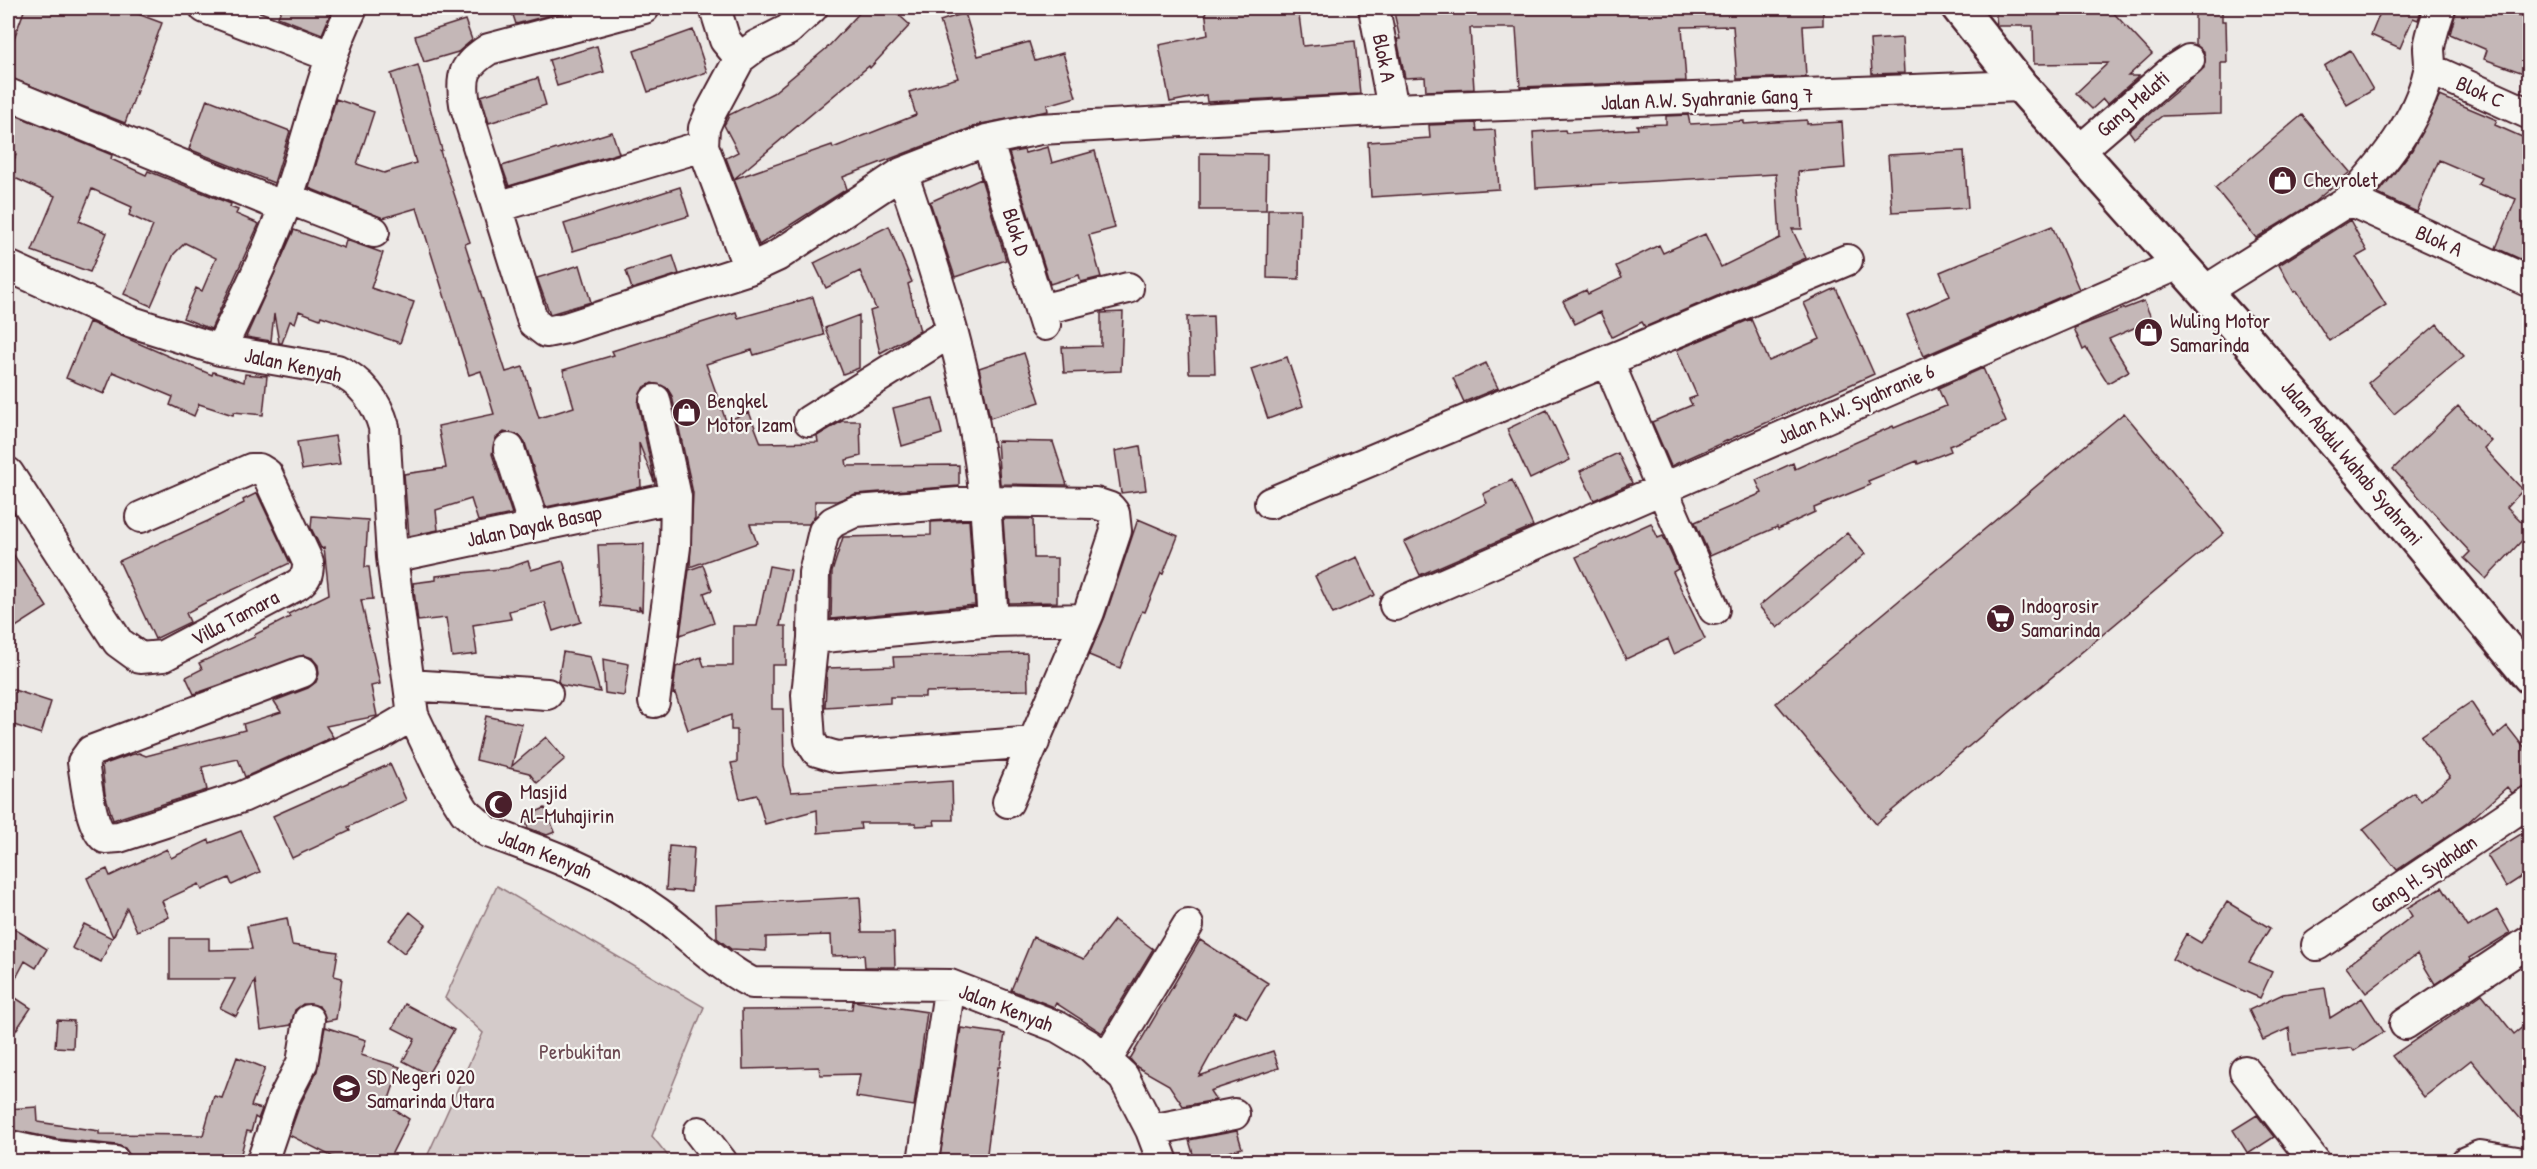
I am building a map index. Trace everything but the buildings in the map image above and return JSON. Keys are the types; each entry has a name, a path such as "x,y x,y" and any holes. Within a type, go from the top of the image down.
{"highway":[{"name":"Jalan Abdul Wahab Syahrani","path":"1959,8 2021,86 2205,291 2527,665"}],"street":[{"path":"205,8 330,56"},
{"path":"220,350 261,265 286,203 330,56 352,8"},
{"path":"644,8 489,49 473,60 463,75 463,93 497,207 703,146"},
{"path":"715,8 725,40 740,58"},
{"path":"749,270 703,146 705,128 740,58 756,46 789,30 812,8"},
{"name":"Blok A","path":"1374,8 1393,109"},
{"path":"2205,291 2349,200 2402,134 2416,108 2430,69 2429,47 2440,8"},
{"name":"Gang Melati","path":"2079,151 2173,70 2188,60"},
{"name":"Blok C","path":"2430,69 2529,114"},
{"name":"Jalan A.W. Syahranie Gang 7","path":"497,207 533,322 546,332 566,328 749,270 777,256 902,172 987,140 1040,129 1393,109 2021,86"},
{"path":"8,94 286,203 374,232"},
{"name":"Blok D","path":"987,140 1042,318 1128,288"},
{"path":"902,172 925,238 952,331 981,456 993,621"},
{"name":"Blok A","path":"2349,200 2529,282"},
{"path":"1270,503 1847,260"},
{"name":"Jalan A.W. Syahranie 6","path":"1395,605 2179,264"},
{"name":"Jalan Kenyah","path":"8,266 129,321 220,350 337,370 352,377 365,391 381,416 384,427 392,557 413,715 435,765 475,823 488,832 577,865 606,879 655,910 736,975 752,983 950,986 1072,1034 1107,1059 1123,1076 1151,1130 1163,1161"},
{"path":"809,421 952,331"},
{"path":"1608,361 1714,609"},
{"path":"654,702 675,547 676,497 655,400"},
{"path":"509,449 534,526"},
{"name":"Villa Tamara","path":"8,473 118,642 140,658 164,656 297,585 305,579 308,572 308,562 267,474 259,469 251,470 141,517"},
{"name":"Jalan Dayak Basap","path":"392,557 676,497"},
{"path":"1008,801 1034,742 1086,620 1116,531 1114,513 1110,508 1095,503 985,501 856,511 833,522 820,540 814,573 813,638 807,695 810,740 817,751 837,757 1034,742"},
{"path":"813,638 993,621 1086,620"},
{"path":"302,672 91,751 83,762 91,808 100,834 105,838 119,837 242,797 377,736 413,715"},
{"path":"409,685 547,693"},
{"name":"Gang H. Syahdan","path":"2317,945 2529,801"},
{"path":"1107,1059 1188,925"},
{"path":"2405,1024 2529,941"},
{"path":"924,1155 950,986"},
{"path":"262,1161 283,1100 302,1063 309,1020"},
{"path":"2245,1071 2315,1161"},
{"path":"1151,1130 1234,1114"},
{"path":"699,1132 722,1161"},
{"path":"8,1146 54,1156 115,1161"},
{"path":"2466,1161 2480,1156 2517,1161"}],"green space":[{"name":"Perbukitan","path":"497,886 704,1007 652,1136 672,1161 425,1161 483,1033 445,998"}],"place":[{"name":"Chevrolet","path":"2282,180"},
{"name":"Wuling Motor Samarinda","path":"2149,333"},
{"name":"Bengkel Motor Izam","path":"686,413"},
{"name":"Indogrosir Samarinda","path":"2000,618"},
{"name":"Masjid Al-Muhajirin","path":"499,804"},
{"name":"SD Negeri 020 Samarinda Utara","path":"346,1089"}]}
